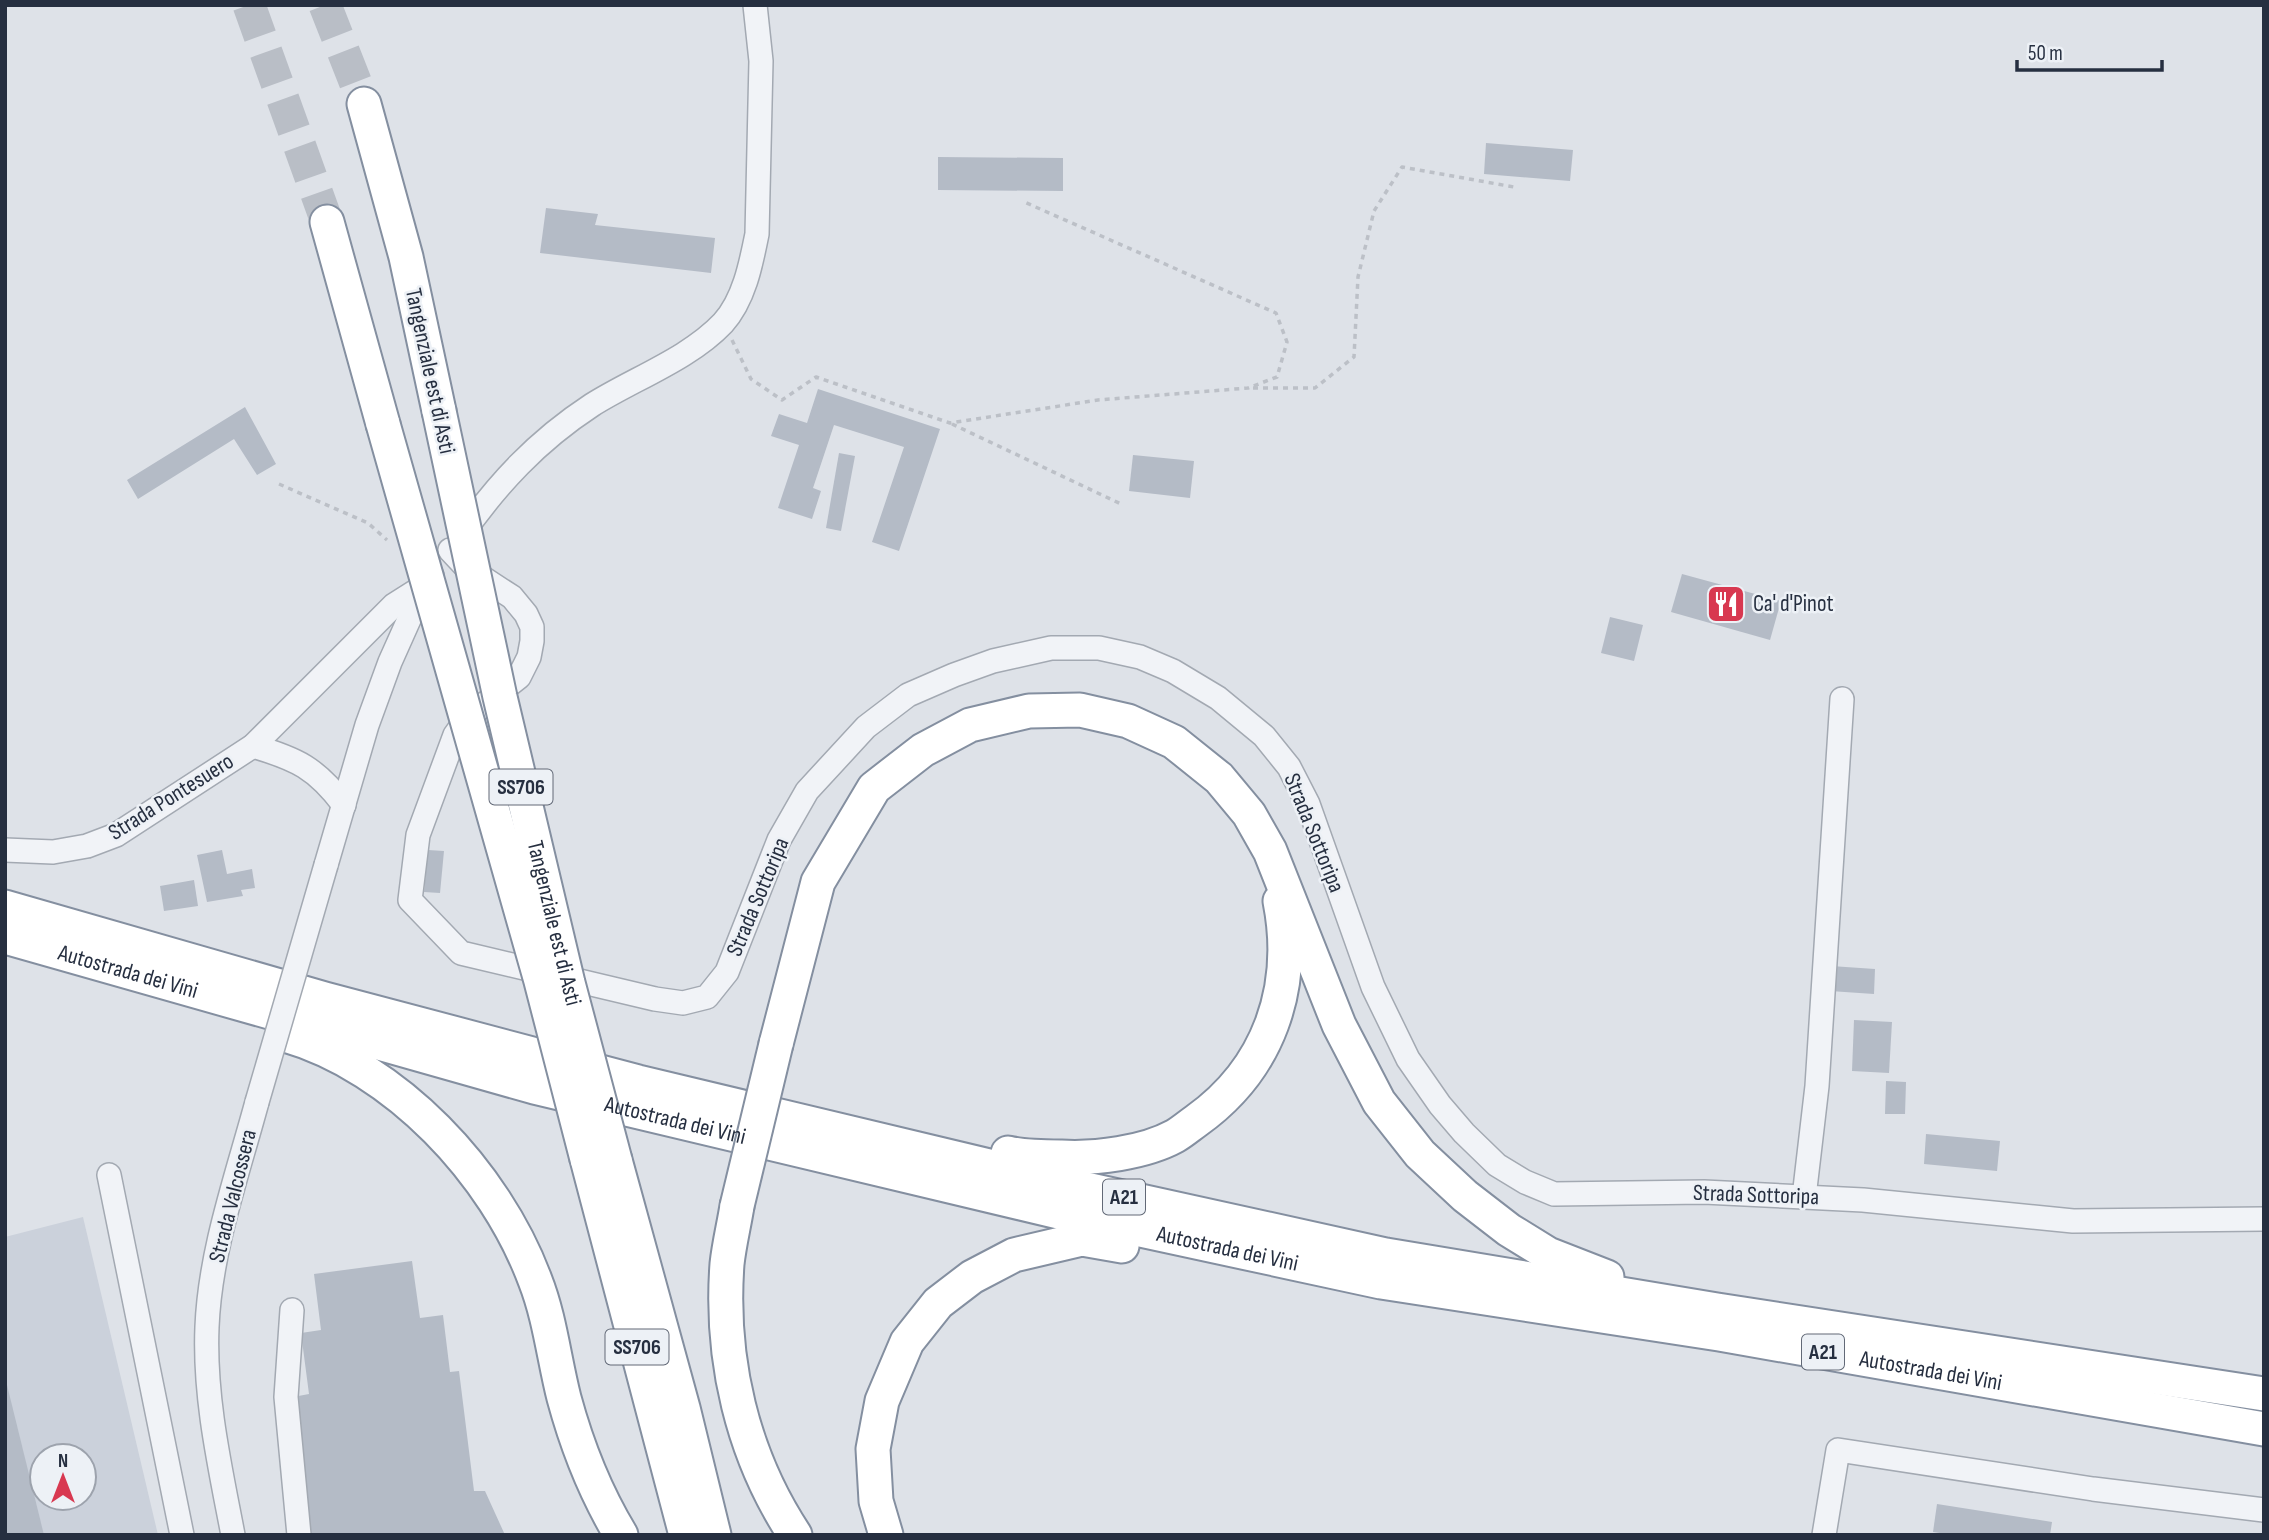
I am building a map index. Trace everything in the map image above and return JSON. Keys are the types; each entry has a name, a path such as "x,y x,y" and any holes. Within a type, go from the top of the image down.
{"highway":[{"name":"Tangenziale est di Asti","path":"364,104 406,257 500,697 568,983 601,1159"},
{"name":"Tangenziale est di Asti","path":"327,222 541,981 601,1159 669,1410 714,1535"},
{"path":"795,1535 751,1453 734,1390 727,1321 727,1263 737,1206 818,882 874,788 923,750 970,725 1029,711 1080,710 1128,721 1174,742 1219,778 1249,814 1270,851 1339,1025 1379,1102 1420,1154 1465,1196 1508,1230 1548,1254 1606,1277 2116,1361 2264,1393"},
{"path":"638,1082 690,1077 1020,1156 1082,1158 1133,1151 1174,1137 1219,1105 1251,1068 1274,1023 1283,974 1283,916 1270,851"},
{"name":"Autostrada dei Vini","path":"5,907 325,999 638,1082 1077,1187 1386,1255 1717,1310 2264,1393"},
{"name":"Autostrada dei Vini","path":"5,937 534,1087 1071,1215 1381,1282 1719,1334 2264,1429"},
{"path":"5,950 22,959 298,1039 346,1061 394,1091 434,1127 476,1174 507,1223 535,1279 550,1328 564,1396 579,1449 605,1508 621,1535"},
{"path":"886,1535 876,1502 873,1450 882,1401 907,1342 938,1303 972,1277 1014,1255 1082,1239 1230,1265 1381,1282"},
{"name":"Tangenziale est di Asti","path":"669,1410 686,1535"},
{"path":"669,1410 673,1535"},
{"path":"669,1410 713,1485 729,1535"}],"street":[{"path":"424,586 499,484 548,438 592,405 695,345 724,322 737,302 746,280 757,234 761,61 755,5"},
{"name":"Strada Sottoripa","path":"450,550 467,567 512,597 526,614 532,641 529,657 519,677 468,717 455,734 418,835 410,900 461,953 655,999 682,1003 707,998 727,972 779,840 807,791 866,727 908,695 993,661 1051,648 1099,648 1140,657 1172,671 1218,698 1264,736 1289,767 1308,804 1373,987 1408,1059 1440,1105 1497,1165 1525,1182 1553,1194 1704,1192 1863,1200 2073,1221 2264,1219"},
{"name":"Strada Pontesuero","path":"5,850 53,852 87,846 116,835 253,746 394,605 424,586"},
{"name":"Strada Valcossera","path":"233,1535 211,1411 207,1329 218,1247 257,1102 367,725 390,662 424,586"},
{"path":"1804,1197 1817,1086 1842,699"},
{"name":"Strada Pontesuero","path":"253,746 310,768 329,784 344,805"},
{"path":"108,1175 182,1535"},
{"path":"292,1310 286,1398 299,1535"},
{"path":"1824,1535 1838,1450 2093,1489 2264,1510"}],"path":[{"path":"950,424 1098,400 1248,388 1315,388 1354,357 1358,277 1374,211 1402,167 1514,187"},
{"path":"1022,201 1276,313 1287,342 1277,377 1248,388"},
{"path":"724,322 751,379 782,400 816,377 950,424 1121,504"},
{"path":"279,484 368,523 387,539 392,547"}],"shaded area":[{"path":"83,1217 158,1535 5,1535 5,1237"}],"building":[{"path":"1486,143 1573,150 1570,181 1484,174"},
{"path":"938,157 1063,158 1063,191 938,190"},
{"path":"546,208 598,214 595,225 715,238 711,273 540,253"},
{"path":"818,389 940,429 899,551 872,542 904,447 834,425 813,488 821,491 812,519 778,508 799,445 771,436 779,414 807,423"},
{"path":"245,407 276,464 257,475 234,439 138,499 127,480"},
{"path":"839,453 855,456 841,531 826,528"},
{"path":"1133,455 1194,461 1190,498 1129,491"},
{"path":"1682,574 1781,601 1770,640 1671,612"},
{"path":"1610,617 1643,625 1634,661 1601,653"},
{"path":"222,850 227,874 252,869 255,888 241,890 243,896 207,902 197,855"},
{"path":"428,850 444,851 440,893 424,892"},
{"path":"194,880 198,906 164,911 160,886"},
{"path":"1831,966 1875,969 1874,994 1830,991"},
{"path":"1854,1020 1892,1022 1889,1073 1852,1071"},
{"path":"1886,1081 1906,1082 1905,1114 1885,1114"},
{"path":"1926,1134 2000,1141 1997,1171 1924,1164"},
{"path":"412,1261 420,1318 443,1315 450,1372 459,1371 474,1491 485,1491 505,1535 310,1535 293,1397 309,1394 301,1333 321,1330 314,1274"},
{"path":"6,1381 28,1470 28,1512 38,1512 44,1535 5,1535"},
{"path":"1937,1504 2052,1522 2050,1535 1953,1535 1933,1532"}],"tunnel":[{"path":"249,5 327,222"},
{"path":"325,5 364,104"}],"place":[{"name":"Ca' d'Pinot","path":"1726,604"}]}
